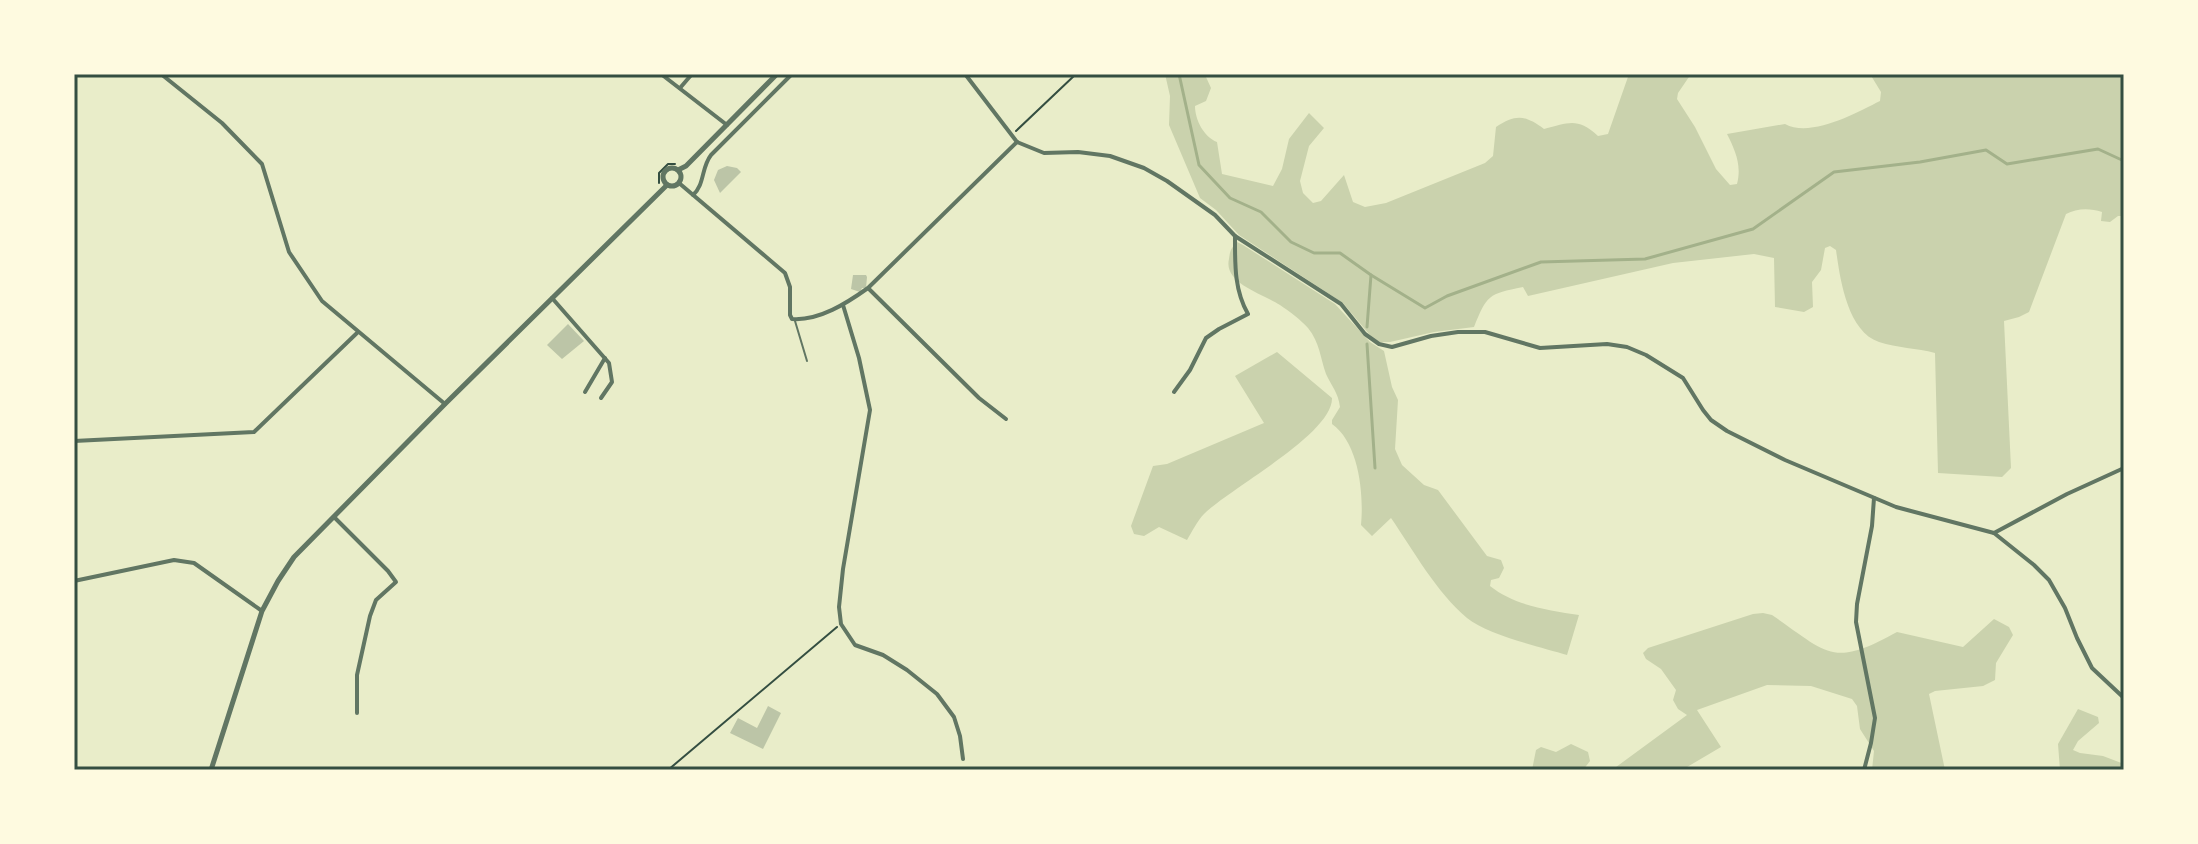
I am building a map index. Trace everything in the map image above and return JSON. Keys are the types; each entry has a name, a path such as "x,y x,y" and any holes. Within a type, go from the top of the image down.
{"street":[{"path":"161,74 222,123 262,164 289,252 322,301 445,404"},
{"path":"661,74 727,125"},
{"path":"680,88 692,74"},
{"path":"678,170 679,183 667,185 662,177 665,171 686,166 777,74"},
{"path":"693,195 702,184 703,169 711,155 792,74"},
{"path":"965,74 1017,142 1044,153 1078,152 1110,156 1144,168 1215,215 1235,236 1341,304 1365,334 1379,344 1392,347 1431,336 1485,332 1540,348 1607,344 1627,347 1683,378 1711,420 1727,431 1785,460 1896,507 1994,533 2049,580 2092,668 2124,698"},
{"path":"679,183 785,273 790,287 790,315 795,320 843,305 868,288 1017,142"},
{"path":"211,770 262,611 294,557 667,185"},
{"path":"1174,392 1190,370 1206,338 1248,314 1240,300 1237,284 1235,236"},
{"path":"868,288 979,398 1006,419"},
{"path":"552,298 611,368 612,382 601,398"},
{"path":"843,305 870,410 843,569 839,607 841,624 855,645 883,655 937,694 954,717 963,759"},
{"path":"74,441 254,432 357,333"},
{"path":"585,392 605,358"},
{"path":"1994,533 2124,468"},
{"path":"1864,770 1875,718 1856,622 1874,498"},
{"path":"334,517 396,582 379,596 370,616 357,675 357,713"},
{"path":"74,581 174,560 194,563 262,611"}],"lane":[{"path":"795,320 807,361"}],"path":[{"path":"1013,135 1076,74"},
{"path":"668,770 841,624"}],"green space":[{"path":"1165,74 1203,74 1206,77 1211,88 1206,101 1195,106 1195,111 1204,132 1217,142 1222,174 1273,186 1282,169 1289,139 1309,113 1324,128 1309,146 1300,181 1303,193 1313,203 1321,201 1344,175 1353,202 1365,207 1386,203 1485,163 1493,156 1496,127 1515,118 1526,119 1544,129 1578,124 1598,136 1608,134 1629,74 1691,74 1677,99 1716,169 1730,185 1737,184 1739,170 1727,134 1785,124 1807,128 1846,117 1880,101 1881,92 1870,74 2124,74 2124,216 2110,222 2101,221 2102,212 2093,210 2066,214 2029,312 2004,321 2011,468 2002,477 1938,473 1935,353 1879,342 1859,327 1843,289 1836,250 1830,246 1825,248 1821,270 1812,282 1813,307 1804,312 1775,307 1774,258 1754,254 1673,263 1528,296 1523,287 1511,289 1496,294 1486,302 1474,327 1378,342 1343,303 1239,235 1200,198 1169,125 1170,96"},
{"path":"1237,242 1335,304 1370,342 1384,351 1398,400 1395,449 1402,465 1424,485 1438,490 1487,556 1501,560 1504,568 1499,578 1491,580 1490,586 1521,603 1579,615 1567,655 1515,640 1476,624 1446,596 1391,518 1372,536 1361,525 1362,499 1358,470 1348,443 1332,424 1340,407 1339,402 1315,339 1291,313 1246,287 1232,275 1229,256"},
{"path":"1277,352 1332,398 1328,412 1316,428 1204,514 1187,540 1159,527 1144,536 1134,534 1131,526 1153,466 1167,464 1264,423 1235,376"},
{"path":"1763,613 1772,615 1806,639 1832,652 1858,650 1897,632 1963,647 1994,619 2009,627 2013,635 1996,663 1995,680 1983,686 1929,694 1945,770 1872,770 1874,751 1860,729 1857,706 1852,699 1811,686 1767,685 1697,710 1721,747 1682,770 1612,770 1687,715 1678,709 1673,700 1676,690 1661,669 1646,659 1643,653 1648,648"},
{"path":"2078,709 2098,717 2099,723 2078,741 2073,750 2124,764 2124,770 2060,770 2058,744"},
{"path":"1571,744 1588,752 1590,761 1583,770 1532,770 1536,750 1541,747 1556,752"}],"building":[{"path":"727,166 741,172 720,193 714,180 718,170"},
{"path":"853,275 867,277 866,288 860,292 851,289"},
{"path":"568,324 584,341 562,359 547,345"},
{"path":"768,706 781,713 763,749 730,733 738,718 757,728"}],"waterway":[{"path":"1179,74 1199,165 1230,198 1261,212 1291,242 1314,253 1340,253 1371,275 1367,327"},
{"path":"1371,275 1425,308 1447,296 1541,262 1645,259 1753,229 1834,172 1920,162 1986,150 2007,164 2098,149 2124,161"},
{"path":"1367,344 1375,468"}]}
